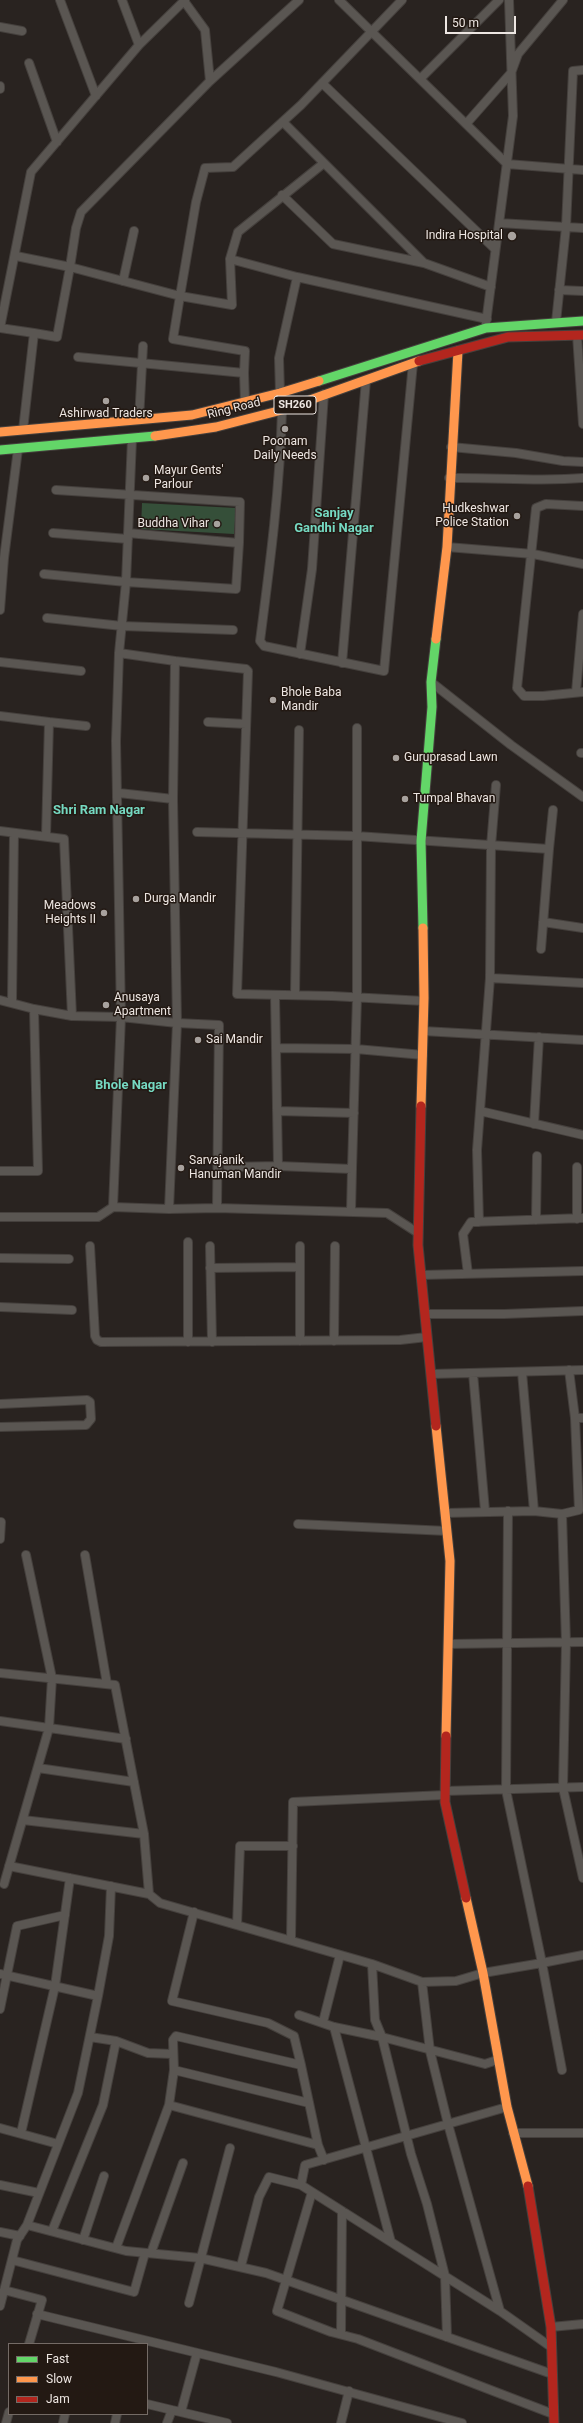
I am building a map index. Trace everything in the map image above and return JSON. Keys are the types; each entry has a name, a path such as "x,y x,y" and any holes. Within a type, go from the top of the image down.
{"main road":[{"name":"Ring Road","path":"0,432 192,415 280,393 486,324 583,321"},
{"name":"Ring Road","path":"0,450 132,439 216,427 282,410 413,363 508,338 580,335"},
{"path":"458,351 447,547 431,682 432,707 421,841 424,1001 418,1233 450,1561 445,1793 483,1973 497,2060 507,2107 530,2192 551,2327 554,2418"}],"street":[{"path":"60,0 96,96"},
{"path":"122,0 139,45"},
{"path":"210,81 205,30 184,0 139,45 31,172 16,256 0,328 57,337 76,228 81,212 210,81 299,0"},
{"path":"339,0 507,164 583,170"},
{"path":"245,402 245,351 173,339 196,202 205,168 232,167 283,122 402,0"},
{"path":"420,79 499,0"},
{"path":"230,259 486,324 513,116 508,0"},
{"path":"466,124 511,72 518,54 563,0"},
{"path":"0,27 22,31"},
{"path":"29,63 57,142"},
{"path":"556,322 566,227 573,71 583,70"},
{"path":"322,83 495,249"},
{"path":"283,122 424,263"},
{"path":"16,256 70,267 180,296 232,305 230,259 238,232 282,195 324,163"},
{"path":"282,195 332,244 424,263 491,286"},
{"path":"499,223 583,228"},
{"path":"123,281 134,231"},
{"path":"280,393 279,358 297,277"},
{"path":"559,290 583,291"},
{"path":"23,430 34,333"},
{"path":"580,335 583,424"},
{"path":"139,420 143,346"},
{"path":"78,358 142,365 244,373"},
{"path":"282,410 281,459 274,534 260,641 264,646 342,663 384,670 413,363"},
{"path":"342,663 366,380"},
{"path":"300,654 312,569 324,394"},
{"path":"113,1207 121,1017 119,793 116,741 119,653 126,582 132,439"},
{"path":"0,610 4,558 18,448"},
{"path":"452,448 516,453 563,462 583,462"},
{"path":"450,478 490,477 525,480 583,478"},
{"path":"44,574 126,582 236,589 240,502 56,490"},
{"path":"583,506 546,504 536,508 533,554 517,688 524,696 542,696 579,692 583,614"},
{"path":"53,533 238,543"},
{"path":"447,547 533,554 583,564"},
{"path":"46,618 122,626 233,630"},
{"path":"119,653 246,669 248,674 237,994 357,997 424,1001"},
{"path":"169,1209 177,1023 173,799 175,661"},
{"path":"0,662 81,670"},
{"path":"431,682 511,745 583,797"},
{"path":"0,716 86,726"},
{"path":"46,836 49,722"},
{"path":"208,722 246,724"},
{"path":"351,1212 357,997 357,728"},
{"path":"295,995 299,730"},
{"path":"479,1222 477,1150 490,978 491,846 496,786"},
{"path":"119,793 173,799"},
{"path":"542,949 553,810"},
{"path":"0,831 64,839 72,1016"},
{"path":"197,832 356,836 549,849"},
{"path":"12,1002 14,833"},
{"path":"543,922 583,928"},
{"path":"490,978 583,982"},
{"path":"275,996 278,1166"},
{"path":"0,1000 34,1009 72,1016 121,1017 177,1023 219,1025 217,1208"},
{"path":"0,1171 38,1171 34,1009"},
{"path":"423,1031 583,1040"},
{"path":"534,1124 539,1037"},
{"path":"276,1048 356,1049 423,1055"},
{"path":"277,1111 354,1113"},
{"path":"480,1111 583,1134"},
{"path":"536,1220 537,1156"},
{"path":"228,1167 278,1166 352,1168"},
{"path":"468,1274 463,1234 471,1222 580,1218 577,1167"},
{"path":"0,1217 98,1217 113,1207 169,1209 217,1208 388,1213 418,1233"},
{"path":"188,1242 188,1342"},
{"path":"90,1246 97,1340 101,1342 400,1340 427,1337"},
{"path":"210,1246 212,1342"},
{"path":"300,1246 300,1341"},
{"path":"334,1246 334,1341"},
{"path":"0,1258 69,1259"},
{"path":"210,1268 300,1267"},
{"path":"421,1275 583,1271"},
{"path":"0,1307 72,1310"},
{"path":"425,1314 504,1314 583,1311"},
{"path":"445,1512 534,1511 562,1514 581,1510 579,1418 569,1370"},
{"path":"431,1374 583,1370"},
{"path":"522,1372 534,1511"},
{"path":"473,1373 485,1512"},
{"path":"0,1404 87,1400 90,1402 91,1419 86,1425 0,1427"},
{"path":"508,1511 506,1790 542,1963 562,2070"},
{"path":"562,1514 566,1643 564,1788 583,1878"},
{"path":"0,1538 1,1522"},
{"path":"298,1524 447,1531"},
{"path":"4,1884 49,1728 52,1678 26,1555"},
{"path":"86,1555 107,1684"},
{"path":"448,1644 583,1642"},
{"path":"0,1673 115,1684 144,1834 149,1894"},
{"path":"0,1721 126,1739"},
{"path":"38,1768 134,1782"},
{"path":"291,1940 293,1802 583,1787"},
{"path":"23,1820 144,1834"},
{"path":"238,1925 240,1846 292,1846"},
{"path":"10,1866 149,1894 160,1903 340,1954 422,1982 456,1981 483,1973 583,1955"},
{"path":"21,2133 55,1986 70,1878"},
{"path":"0,2306 20,2236 39,2193 78,2093 109,1936 110,1886"},
{"path":"194,1912 172,2001 268,2023 294,2036 318,2145 324,2160"},
{"path":"0,2009 4,1975 17,1926 65,1915"},
{"path":"323,2022 340,1954"},
{"path":"372,1964 375,2020 382,2037 445,2276 447,2337"},
{"path":"4,1975 98,1996"},
{"path":"422,1982 430,2051 448,2124 500,2311"},
{"path":"299,2015 334,2027 382,2037 430,2051 485,2064 497,2060"},
{"path":"334,2027 391,2242"},
{"path":"116,2248 169,2105 174,2070 172,2054 173,2040 176,2036 301,2065"},
{"path":"90,2037 116,2041 148,2053 172,2054"},
{"path":"52,2231 104,2105 116,2041"},
{"path":"174,2070 309,2103"},
{"path":"169,2105 318,2145"},
{"path":"301,2185 306,2165 507,2107"},
{"path":"0,2128 58,2144"},
{"path":"513,2133 583,2133"},
{"path":"189,2303 230,2148"},
{"path":"12,2260 134,2292 183,2163"},
{"path":"83,2240 104,2176"},
{"path":"241,2266 258,2198 269,2177 301,2185 500,2311 551,2347"},
{"path":"0,2185 39,2193"},
{"path":"312,2192 277,2312 341,2334 554,2418"},
{"path":"341,2334 342,2211"},
{"path":"26,2225 116,2248 200,2258 241,2266 287,2280 552,2374"},
{"path":"0,2232 20,2236"},
{"path":"4,2290 42,2300 29,2343"},
{"path":"37,2314 349,2391 462,2423"},
{"path":"551,2327 583,2324"},
{"path":"181,2412 197,2353"},
{"path":"341,2423 349,2391"},
{"path":"148,2404 225,2423"},
{"path":"167,2423 172,2410"}],"green space":[{"path":"142,503 236,508 234,534 141,529"}],"traffic: fast":[{"path":"319,381 486,328 583,321"},
{"path":"0,450 155,436"},
{"path":"423,928 421,841 432,707 431,682 436,639"}],"traffic: slow":[{"path":"436,639 447,547 458,351"},
{"path":"155,436 216,427 282,410 419,361"},
{"path":"0,432 192,415 280,393 319,381"},
{"path":"421,1106 424,998 423,928"},
{"path":"436,1426 450,1561 446,1736"},
{"path":"466,1898 483,1973 507,2107 528,2186"}],"traffic: jam":[{"path":"419,361 508,337 583,335"},
{"path":"421,1106 418,1245 436,1426"},
{"path":"446,1736 445,1802 466,1898"},
{"path":"528,2186 551,2327 554,2423"}],"place":[{"name":"Indira Hospital","path":"512,236"},
{"name":"Ashirwad Traders","path":"106,401"},
{"name":"Poonam Daily Needs","path":"285,429"},
{"name":"Mayur Gents' Parlour","path":"146,478"},
{"name":"Hudkeshwar Police Station","path":"517,516"},
{"name":"Buddha Vihar","path":"217,524"},
{"name":"Bhole Baba Mandir","path":"273,700"},
{"name":"Guruprasad Lawn","path":"396,758"},
{"name":"Tumpal Bhavan","path":"405,799"},
{"name":"Durga Mandir","path":"136,899"},
{"name":"Meadows Heights II","path":"104,913"},
{"name":"Anusaya Apartment","path":"106,1005"},
{"name":"Sai Mandir","path":"198,1040"},
{"name":"Sarvajanik Hanuman Mandir","path":"181,1168"}],"district":[{"name":"Sanjay Gandhi Nagar","path":"334,522"},
{"name":"Shri Ram Nagar","path":"99,811"},
{"name":"Bhole Nagar","path":"131,1086"}]}
